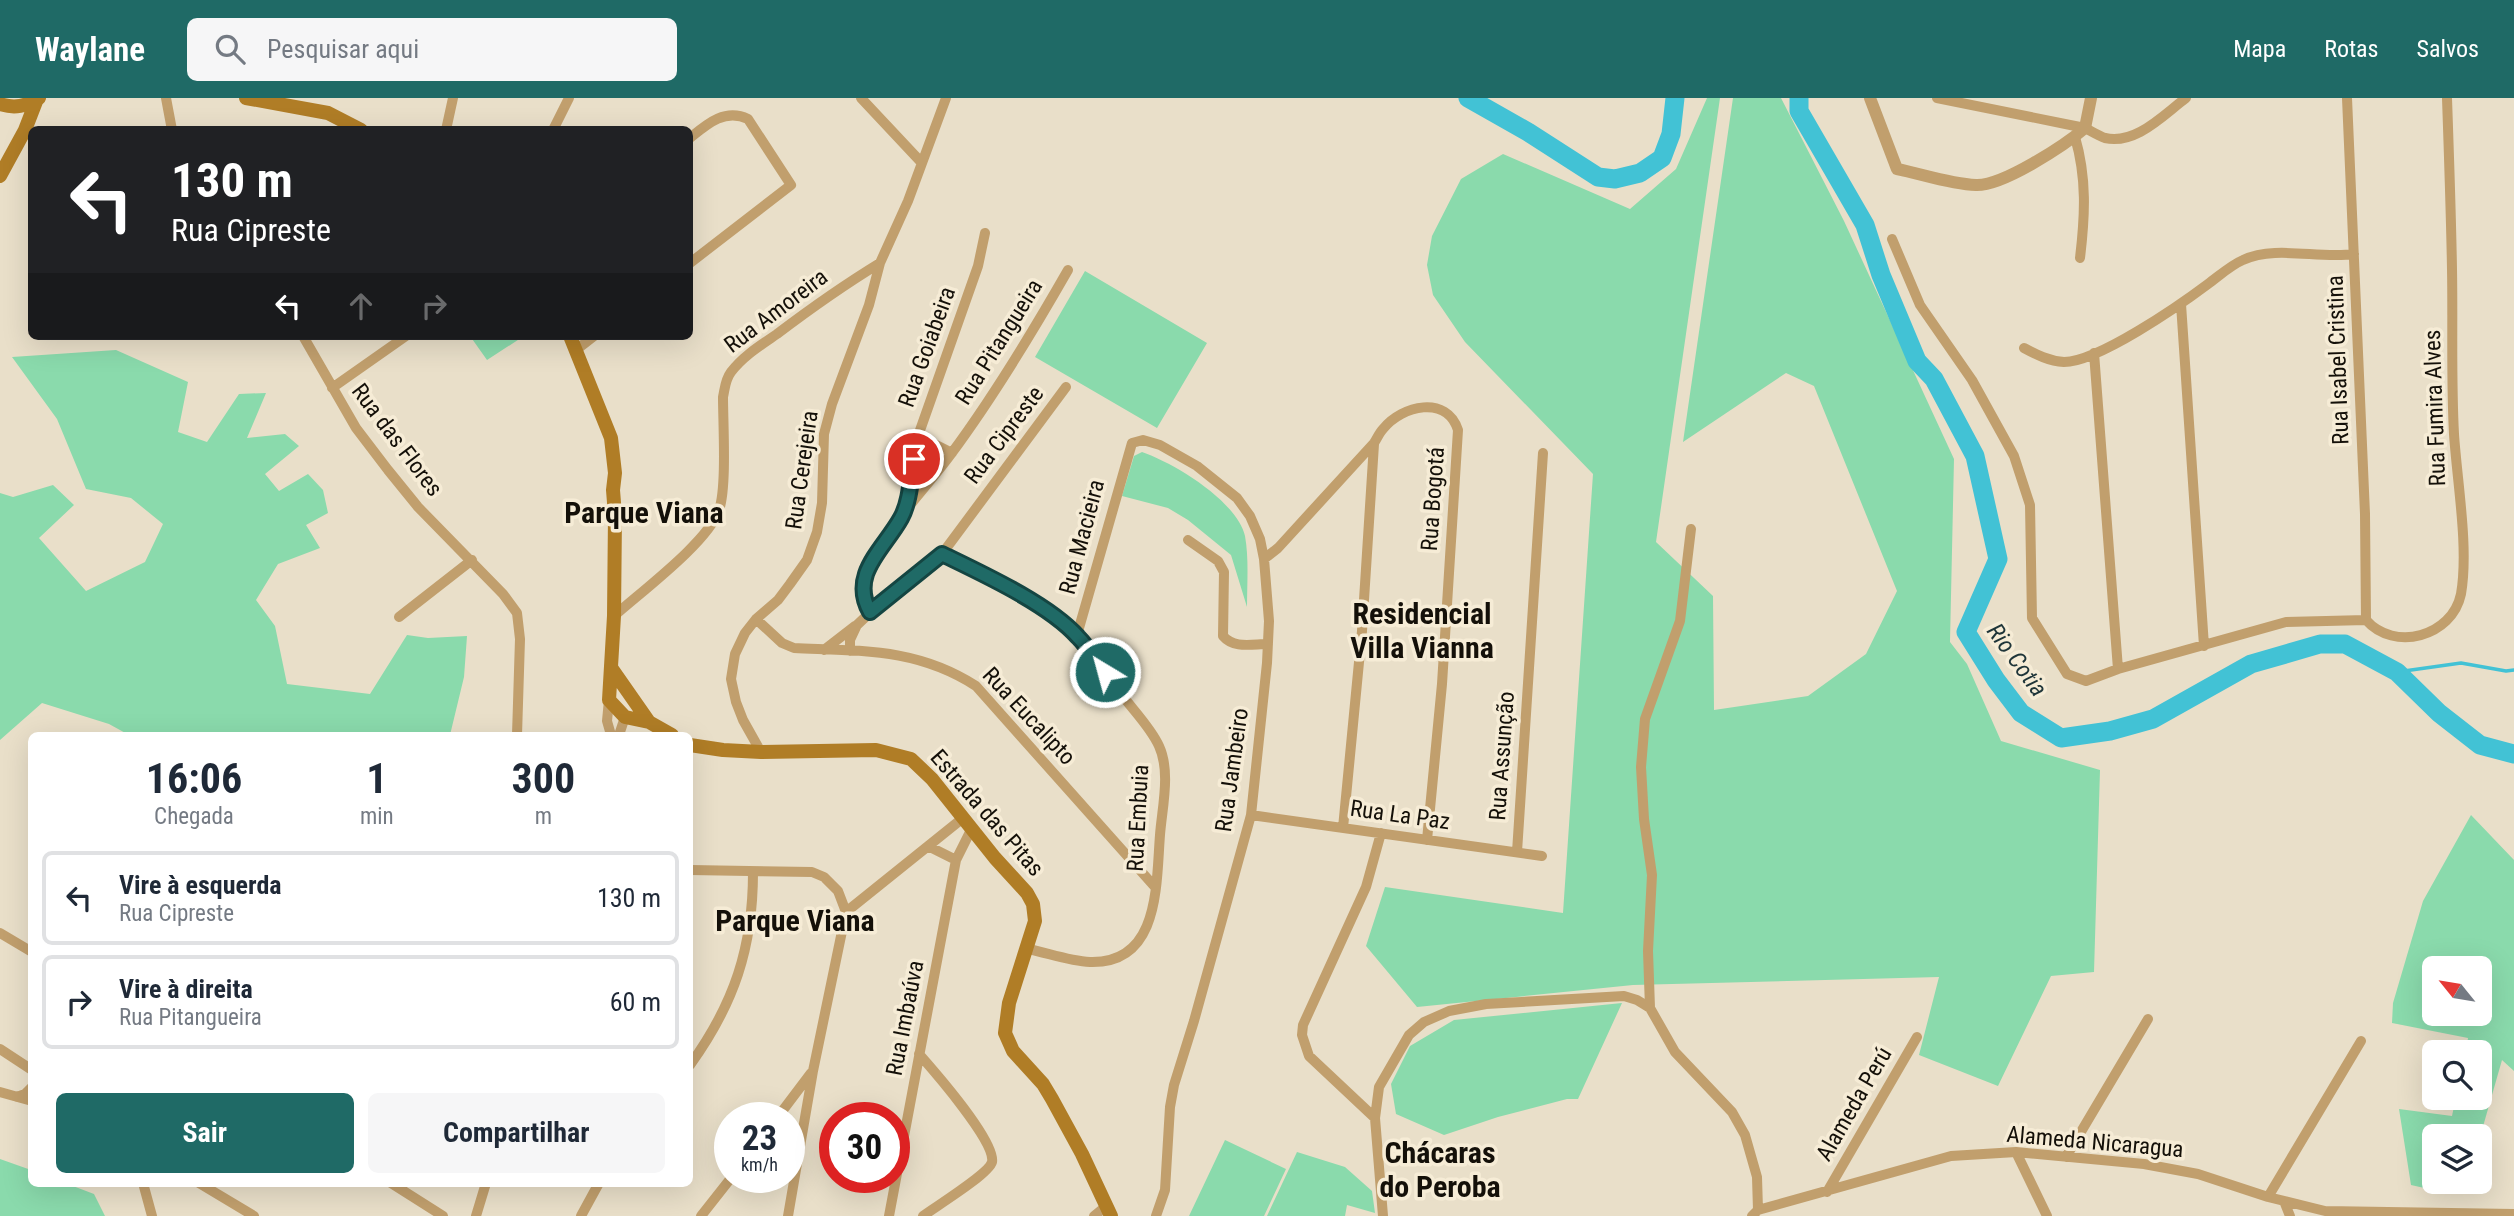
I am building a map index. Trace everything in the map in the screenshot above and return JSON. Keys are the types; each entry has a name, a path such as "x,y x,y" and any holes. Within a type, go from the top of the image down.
{"main road":[{"path":"246,98 285,101 328,113 353,126"},
{"path":"0,104 26,106 38,99"},
{"path":"0,176 38,99"},
{"path":"573,343 611,438 615,473 614,616 610,694 625,717 649,722 667,732"},
{"path":"612,669 649,722"},
{"path":"610,694 621,690 627,693"},
{"path":"625,717 627,693"},
{"name":"Estrada das Pitas","path":"693,745 761,752 876,750 911,759 921,766 1027,893 1033,904 1035,921 1009,1003 1005,1033 1008,1042 1042,1084 1082,1154 1103,1213"}],"street":[{"path":"166,98 171,126"},
{"path":"447,126 453,98"},
{"path":"555,126 569,98"},
{"path":"861,98 921,162"},
{"name":"Rua Cerejeira","path":"761,752 743,720 731,679 735,654 745,633 756,619 778,600 807,560 817,532 822,503 824,435 832,404 869,305 880,263 908,201 946,98"},
{"path":"1870,98 1897,169 1977,185 2005,178 2080,132"},
{"path":"1937,98 2104,138 2133,137 2186,98"},
{"path":"2080,258 2085,201 2080,132 2091,98"},
{"name":"Rua Isabel Cristina","path":"2347,98 2365,514 2366,620"},
{"name":"Rua Fumira Alves","path":"2366,620 2378,632 2415,638 2437,630 2453,614 2460,594 2463,559 2454,428 2447,98"},
{"path":"693,136 718,118 738,114 748,119 791,185 693,261"},
{"name":"Rua Goiabeira","path":"902,517 918,436 978,266 985,233"},
{"path":"1892,239 1920,305 1972,380 2014,456 2030,505 2032,618 2067,674 2085,681 2118,669 2286,622 2366,620"},
{"path":"2024,348 2041,358 2065,362 2082,359 2181,304 2241,260 2277,252 2333,257 2354,254"},
{"name":"Rua Amoreira","path":"614,616 696,544 711,527 720,508 723,397 726,381 732,371 742,360 797,319 880,263"},
{"name":"Rua Pitangueira","path":"870,612 864,600 864,586 867,570 874,556 1005,376 1068,270"},
{"path":"2181,304 2204,646"},
{"name":"Rua das Flores","path":"305,340 356,428 388,470 418,507 472,560 517,613 520,639 517,732"},
{"path":"332,388 400,340"},
{"path":"2094,354 2118,669"},
{"name":"Rua Cipreste","path":"824,650 942,554 1066,387"},
{"name":"Rua Bogotá","path":"1264,559 1279,548 1374,443 1382,429 1398,415 1421,407 1436,407 1455,420 1458,430 1442,684 1427,839"},
{"path":"918,436 951,453"},
{"name":"Rua Jambeiro","path":"1128,450 1137,440 1149,441 1180,456 1237,498 1250,516 1260,539 1264,559 1268,644 1251,815 1174,1085 1170,1107 1165,1190 1156,1216"},
{"path":"1343,828 1362,631 1374,443"},
{"name":"Rua Macieira","path":"1077,635 1128,450"},
{"name":"Rua Assunção","path":"1517,852 1543,453"},
{"path":"1691,529 1680,621 1645,719 1642,767 1644,819 1652,875 1648,951 1650,1008 1675,1052 1732,1111 1745,1135 1757,1177 1755,1213"},
{"path":"1188,540 1218,561 1224,572 1226,583 1223,636 1228,642 1238,645 1268,644"},
{"name":"Rua Embuia","path":"942,554 994,579 1050,614 1077,635 1159,746 1163,763 1164,783 1155,887 1152,913 1144,934 1133,948 1118,957 1090,962 1028,949"},
{"path":"399,617 472,560"},
{"name":"Rua Eucalipto","path":"756,619 782,643 794,648 909,657 954,671 976,686 1155,887"},
{"name":"Rua Cipreste","path":"850,651 850,640 857,625"},
{"path":"602,732 607,721 610,694"},
{"path":"620,732 625,717"},
{"path":"607,721 610,732"},
{"name":"Rua La Paz","path":"1251,815 1542,856"},
{"path":"846,912 928,846 967,824"},
{"name":"Rua Imbaúva","path":"889,1216 956,860 967,824"},
{"path":"1375,1118 1310,1056 1302,1034 1303,1025 1366,887 1381,833"},
{"path":"928,846 956,860"},
{"path":"693,870 812,872 824,877 838,891 846,912 805,1116"},
{"path":"693,1061 714,1031 738,977 748,940 753,901 752,872"},
{"path":"0,933 28,950"},
{"path":"1383,1216 1375,1118 1380,1087 1409,1035 1424,1022 1449,1011 1486,1004 1624,996 1650,1008"},
{"path":"2066,1157 2148,1019"},
{"name":"Alameda Perú","path":"1827,1192 1917,1037"},
{"path":"2268,1197 2361,1041"},
{"path":"0,1049 28,1067"},
{"path":"919,1054 945,1084 984,1138 990,1149 992,1162 974,1181 923,1216"},
{"path":"789,1102 813,1071"},
{"path":"17,1097 28,1091"},
{"path":"0,1092 28,1100"},
{"path":"2016,1152 2047,1216"},
{"name":"Alameda Nicaragua","path":"1755,1213 1951,1156 2016,1152 2144,1164 2198,1174 2268,1197 2325,1211 2514,1214"},
{"path":"144,1187 152,1216"},
{"path":"206,1187 254,1216"},
{"path":"397,1187 443,1216"},
{"path":"476,1216 485,1187"},
{"path":"581,1216 596,1187"},
{"path":"701,1216 719,1193"},
{"path":"788,1216 792,1193"},
{"path":"2284,1201 2290,1216"}],"green space":[{"path":"1707,98 1720,98 1656,542 1713,596 1714,710 1808,696 1866,654 1897,591 1814,386 1786,373 1683,442 1733,98 1781,98 1844,221 1954,459 1950,642 1967,664 2001,741 2100,770 2094,972 2051,976 1998,1086 1919,1055 1939,977 1633,985 1417,1007 1366,946 1385,887 1563,913 1593,474 1465,342 1433,295 1427,265 1432,236 1461,179 1503,154 1630,209 1676,169"},
{"path":"1085,271 1207,343 1157,428 1035,357"},
{"path":"473,340 518,340 487,360"},
{"path":"116,350 188,382 178,432 207,442 239,394 266,393 247,438 285,434 299,446 265,474 279,491 308,474 323,490 328,513 306,525 320,548 278,564 256,600 275,626 287,684 370,694 407,635 428,638 467,636 464,677 451,732 124,732 109,724 42,703 0,740 0,493 13,497 53,485 74,505 39,538 86,591 145,562 163,524 131,498 86,489 57,419 12,357"},
{"path":"926,446 942,454 942,457 919,483 915,483 922,450"},
{"path":"1142,452 1203,485 1240,523 1246,544 1247,607 1231,555 1188,520 1168,508 1122,496 1134,456"},
{"path":"2471,815 2514,860 2514,1071 2502,1060 2492,1095 2492,1040 2468,1040 2392,1023 2393,1003 2423,901"},
{"path":"1622,1003 1578,1099 1567,1099 1498,1117 1444,1135 1396,1114 1391,1084 1410,1046 1454,1020"},
{"path":"2399,1109 2452,1116 2453,1110 2488,1110 2484,1124 2422,1124 2422,1187 2411,1185"},
{"path":"1225,1140 1286,1169 1264,1216 1189,1216"},
{"path":"1297,1152 1345,1167 1372,1191 1375,1213 1347,1205 1345,1216 1267,1216"},
{"path":"0,1159 28,1169 28,1187 76,1187 94,1194 105,1216 0,1216"}],"waterway":[{"name":"Rio Cotia","path":"1468,98 1528,132 1598,177 1615,179 1640,173 1662,158 1671,134 1675,98"},
{"name":"Rio Cotia","path":"1799,98 1799,111 1865,225 1881,275 1917,361 1934,379 1975,456 1998,559 1966,632 1996,680 2021,713 2061,738 2110,731 2153,719 2251,664 2320,644 2345,644 2397,672 2439,713 2480,745 2514,754"},
{"path":"2397,672 2461,663 2514,670"}],"district":[{"name":"Parque Viana","path":"644,512"},
{"name":"Residencial Villa Vianna","path":"1422,630"},
{"name":"Parque Viana","path":"795,920"},
{"name":"Chácaras do Peroba","path":"1440,1169"}],"route":[{"path":"914,459 902,517 867,570 864,600 870,612 942,554 994,579 1050,614 1077,635 1105,672"}]}
